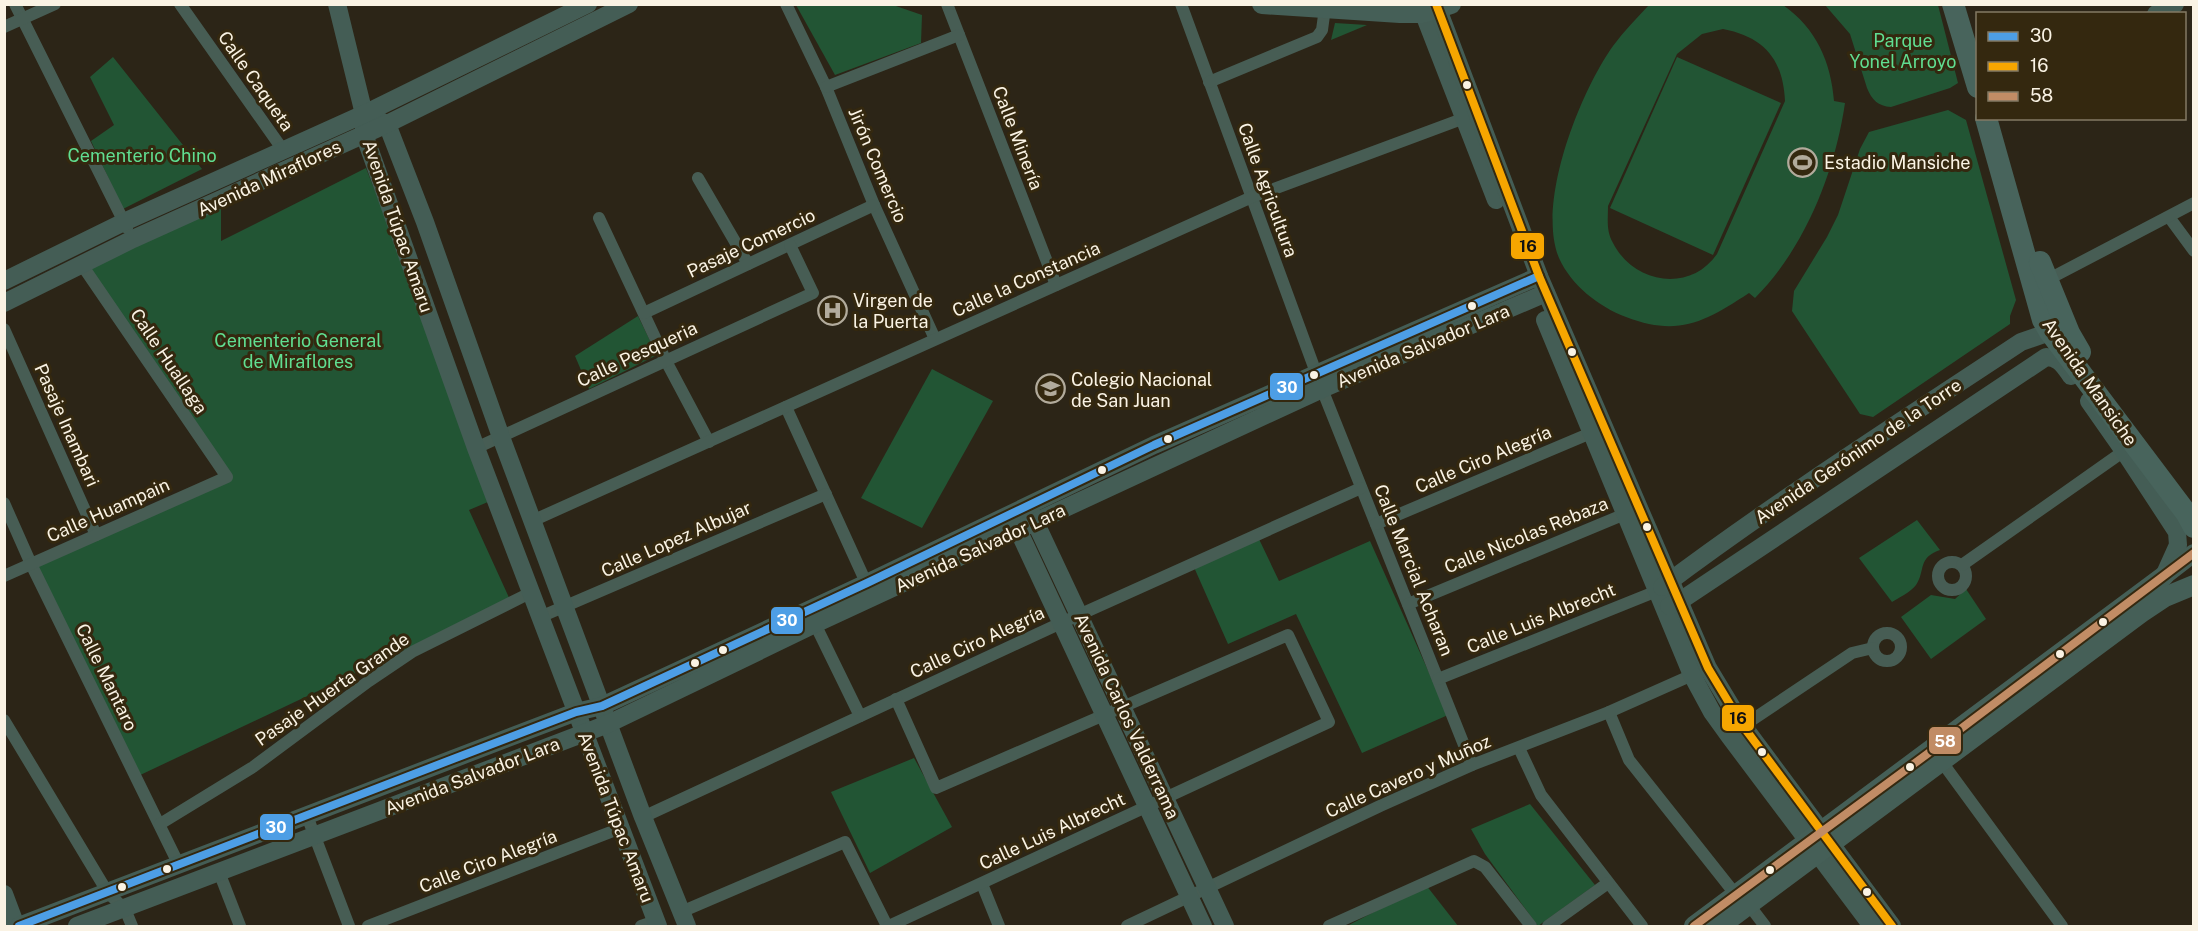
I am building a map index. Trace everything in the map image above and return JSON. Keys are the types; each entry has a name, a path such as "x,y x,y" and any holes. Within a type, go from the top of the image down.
{"highway":[{"path":"1956,13 1976,35"},
{"path":"1956,13 1976,83"},
{"name":"Avenida Mansiche","path":"1987,120 2043,320 2059,333 2187,514 2193,527"},
{"name":"Avenida Mansiche","path":"2002,120 2041,266 2047,280 2059,333"},
{"name":"Avenida Mansiche","path":"2093,380 2193,505"}],"main road":[{"path":"337,4 364,114"},
{"name":"Avenida Miraflores","path":"4,303 133,239 217,192 283,150 364,114 588,4"},
{"name":"Avenida Miraflores","path":"4,281 124,222 217,192 387,124 629,4"},
{"path":"1262,4 1325,8 1433,7 1470,116 1541,296 1598,430 1657,548 1668,595"},
{"path":"2160,12 2175,4"},
{"path":"502,46 511,63"},
{"name":"Avenida Túpac Amaru","path":"652,925 621,828 476,448 364,134 364,114 387,124 532,521 643,817 684,919"},
{"path":"399,232 424,222"},
{"name":"Avenida Salvador Lara","path":"1032,514 1162,463 1319,380 1534,278"},
{"name":"Avenida Salvador Lara","path":"18,927 576,712 602,706 870,591 1014,523 1154,445 1541,296"},
{"name":"Avenida Gerónimo de la Torre","path":"1668,595 1699,559 1845,458 2021,342 2059,333"},
{"name":"Avenida Gerónimo de la Torre","path":"1668,595 2046,357 2052,357"},
{"name":"Avenida Mansiche","path":"2052,357 2062,363 2177,532 2178,545 2164,576"},
{"path":"1598,430 1624,514 1668,595 1700,671 1712,712 1820,844 1892,927"},
{"path":"1154,445 1162,463"},
{"name":"Avenida Carlos Valderrama","path":"1032,514 1225,927"},
{"name":"Avenida Carlos Valderrama","path":"1014,523 1203,927"},
{"path":"1657,548 1675,559 1687,561 1699,559"},
{"path":"1694,927 1742,900 1820,844 2012,699 2193,553"},
{"path":"2012,699 2165,597 2193,585"},
{"name":"Avenida Salvador Lara","path":"77,927 608,724 815,624 870,591"},
{"path":"2165,597 2188,595 2193,599"},
{"path":"1700,671 1743,726 1872,927"},
{"path":"453,759 462,780"},
{"path":"4,894 18,927"},
{"path":"1720,927 1742,900"}],"street":[{"path":"15,4 133,239"},
{"path":"4,27 55,4"},
{"name":"Calle Caqueta","path":"180,4 283,150"},
{"name":"Jirón Comercio","path":"786,4 826,87 874,205 935,339"},
{"name":"Calle Minería","path":"948,4 1056,285"},
{"name":"Calle Agricultura","path":"1181,4 1319,380"},
{"path":"1209,82 1317,37 1322,30 1325,8"},
{"path":"826,87 959,35"},
{"name":"Calle la Constancia","path":"532,521 1252,197 1470,116"},
{"path":"698,178 748,264"},
{"path":"2047,280 2193,203"},
{"name":"Pasaje Comercio","path":"644,313 874,205"},
{"path":"2169,217 2193,250"},
{"path":"599,218 666,361 709,442"},
{"name":"Calle Pesqueria","path":"476,448 813,293 790,244"},
{"name":"Calle Huallaga","path":"82,265 226,477"},
{"name":"Pasaje Inambari","path":"4,329 96,535"},
{"name":"Calle Marcial Acharan","path":"1319,380 1472,765"},
{"path":"786,407 870,591"},
{"name":"Calle Ciro Alegría","path":"1376,524 1598,430"},
{"path":"1962,566 2124,451"},
{"name":"Calle Huampain","path":"4,576 226,477"},
{"name":"Calle Ciro Alegría","path":"643,817 1079,614 1361,488"},
{"name":"Calle Lopez Albujar","path":"540,617 826,494"},
{"name":"Calle Mantaro","path":"4,503 31,564 179,866"},
{"name":"Calle Nicolas Rebaza","path":"1408,604 1624,514"},
{"name":"Pasaje Huerta Grande","path":"160,824 253,767 412,652 530,593"},
{"name":"Calle Luis Albrecht","path":"1438,679 1668,595"},
{"path":"815,624 860,716"},
{"name":"Calle Luis Albrecht","path":"888,927 1329,722 1288,635 1122,706"},
{"path":"1743,726 1852,653 1873,648"},
{"name":"Calle Cavero y Muñoz","path":"1127,927 1380,806 1472,765 1609,712 1700,671"},
{"path":"896,699 936,788 1122,706"},
{"path":"1609,712 1629,760 1765,927"},
{"path":"4,720 108,893 125,909 132,927"},
{"path":"1519,748 1542,795 1642,927"},
{"path":"1938,755 2062,927"},
{"path":"307,816 349,927"},
{"name":"Calle Ciro Alegría","path":"368,927 621,828"},
{"path":"684,919 845,842 888,927"},
{"path":"1329,927 1474,861 1480,863 1531,927"},
{"path":"219,872 240,927"},
{"path":"1548,927 1608,883"},
{"path":"982,884 999,927"}],"green space":[{"path":"796,5 893,5 922,15 921,43 835,75"},
{"name":"Estadio Mansiche","path":"1649,5 1783,5 1795,14 1813,35 1825,60 1834,101 1845,103 1834,156 1815,208 1803,233 1773,278 1755,298 1749,293 1704,319 1676,326 1644,323 1616,313 1596,301 1578,286 1564,268 1553,235 1553,208 1557,179 1575,119 1600,66 1617,40","holes":["1723,29 1750,38 1769,52 1780,73 1785,101 1717,254 1706,266 1692,274 1678,278 1648,275 1634,268 1622,257 1613,243 1608,229 1608,206 1677,54 1702,34"]},
{"name":"Parque Yonel Arroyo","path":"1825,5 1938,5 1958,83 1950,88 1891,107 1879,104 1867,88 1850,34"},
{"path":"1335,23 1367,25 1331,40"},
{"name":"Cementerio Chino","path":"113,57 202,169 123,209 91,141 114,125 90,77"},
{"path":"1677,57 1781,103 1713,255 1610,208"},
{"path":"1948,110 1966,120 2016,300 2010,316 2010,324 1873,417 1860,414 1792,311 1794,291 1838,215 1860,149 1869,132"},
{"name":"Cementerio General de Miraflores","path":"366,168 495,499 469,510 511,602 136,777 31,564 226,477 82,265 221,200 221,241"},
{"path":"638,316 657,355 589,389 575,356"},
{"path":"932,369 993,401 922,528 861,498"},
{"path":"1917,520 1940,550 1925,561 1914,588 1892,602 1859,558"},
{"path":"1258,537 1279,581 1370,541 1448,715 1362,753 1296,614 1228,644 1193,565"},
{"path":"1966,589 1986,619 1931,659 1901,617 1931,595 1955,599"},
{"path":"914,758 952,827 870,873 831,792"},
{"path":"1530,804 1595,885 1538,926 1485,854 1471,829"},
{"path":"1426,885 1458,926 1347,926"}],"transit line":[{"name":"16","path":"1436,4 1539,276 1708,668 1743,726 1892,926"},
{"name":"30","path":"19,926 576,712 602,706 867,583 1154,445 1539,276"},
{"name":"58","path":"1694,926 2194,553"}],"place":[{"name":"Estadio Mansiche","path":"1803,162"},
{"name":"Virgen de la Puerta","path":"832,310"},
{"name":"Colegio Nacional de San Juan","path":"1050,389"}]}
